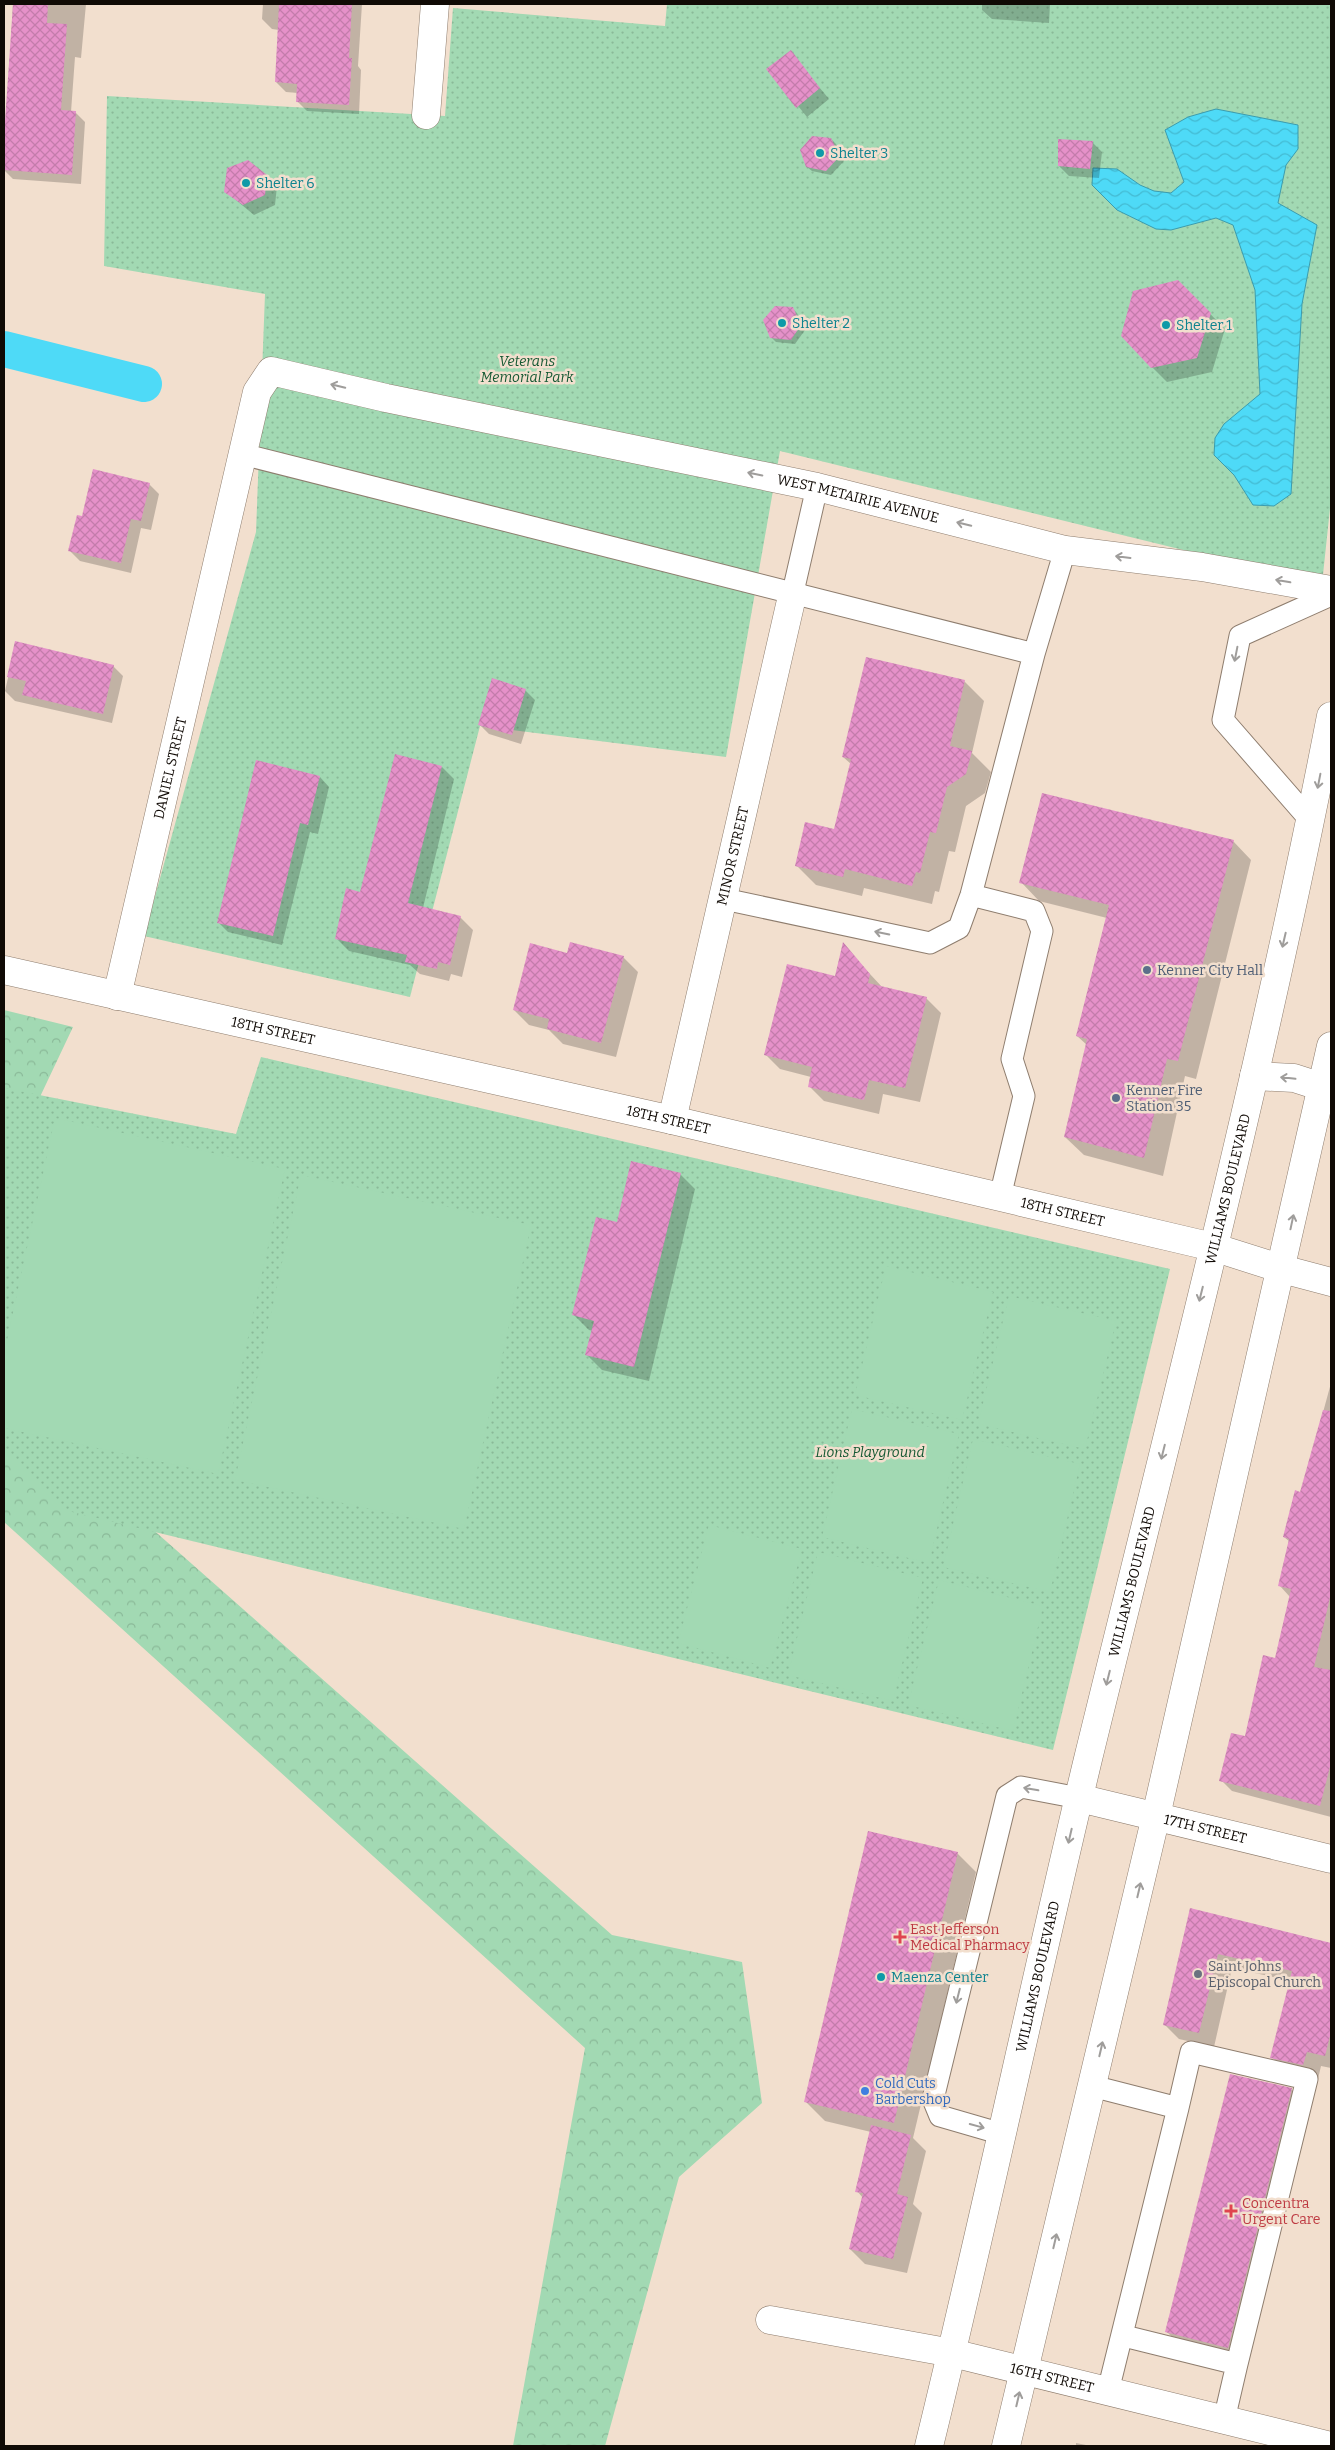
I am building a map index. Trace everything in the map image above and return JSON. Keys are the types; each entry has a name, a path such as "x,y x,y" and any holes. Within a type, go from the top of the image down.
{"street":[{"path":"426,115 435,4"},
{"name":"WEST METAIRIE AVENUE","path":"242,454 257,392 271,371 386,398 817,486 1065,550 1202,567 1331,590"},
{"name":"DANIEL STREET","path":"117,996 242,454"},
{"name":"MINOR STREET","path":"672,1120 724,899 792,592"},
{"name":"WILLIAMS BOULEVARD","path":"929,2446 1079,1798 1254,1076 1311,821 1331,716"},
{"name":"18TH STREET","path":"4,970 672,1120 1213,1247 1331,1282"},
{"path":"1006,2446 1156,1816 1282,1269 1331,1046"},
{"path":"1254,1076 1294,1078 1322,1087"},
{"name":"17TH STREET","path":"1079,1798 1331,1859"},
{"name":"16TH STREET","path":"770,2320 952,2353 1331,2446"}],"lane":[{"path":"242,454 1034,654"},
{"path":"792,592 817,486"},
{"path":"724,899 930,943 959,928 971,895 1034,654 1065,550"},
{"path":"1311,821 1223,720 1240,636 1331,595"},
{"path":"971,895 1034,911 1042,931 1012,1059 1024,1096 1000,1197"},
{"path":"1002,2134 940,2116 933,2099 1007,1796 1021,1787 1079,1798"},
{"path":"1108,2391 1124,2336 1192,2052 1307,2079 1224,2420"},
{"path":"1092,2086 1178,2108"},
{"path":"1124,2336 1237,2364"}],"green space":[{"name":"Veterans Memorial Park","path":"667,4 1331,4 1331,499 1322,584 780,451 726,757 480,726 410,997 144,936 256,532 265,294 104,266 107,96 445,116 453,8 665,26"},
{"path":"4,1010 73,1027 4,1173"},
{"name":"Lions Playground","path":"261,1057 1170,1269 1053,1750 64,1510 4,1451 4,1088 236,1134"},
{"path":"55,1118 285,1169 218,1474 4,1428 4,1354"},
{"path":"301,1175 531,1225 464,1529 235,1480"},
{"path":"886,1266 993,1292 962,1420 855,1395"},
{"path":"1009,1296 1116,1321 1085,1449 978,1424"},
{"path":"4,1398 612,1935 742,1962 762,2103 679,2177 605,2446 513,2446 585,2048 4,1522"},
{"path":"852,1409 959,1434 929,1563 822,1537"},
{"path":"973,1439 1080,1464 1050,1592 943,1567"},
{"path":"709,1525 802,1549 770,1668 678,1643"},
{"path":"818,1552 923,1578 893,1701 788,1675"},
{"path":"939,1580 1043,1606 1013,1731 908,1705"}],"water":[{"path":"1216,109 1298,125 1298,149 1286,165 1278,203 1317,225 1302,304 1291,494 1274,506 1253,505 1234,475 1214,455 1215,438 1224,424 1260,394 1255,290 1233,225 1216,218 1171,230 1156,229 1117,210 1092,185 1093,168 1117,169 1140,185 1154,191 1171,193 1184,182 1165,130 1188,117"}],"building":[{"path":"13,4 48,4 47,23 67,24 61,110 76,111 72,175 4,170 4,136"},
{"path":"279,4 352,4 349,58 352,58 349,105 296,102 297,84 275,82"},
{"path":"791,50 820,88 796,108 766,69"},
{"name":"Shelter 3","path":"812,136 831,138 840,156 826,171 806,167 800,150"},
{"path":"1058,139 1093,141 1090,169 1058,166"},
{"name":"Shelter 6","path":"248,160 267,175 265,195 243,205 224,192 227,168"},
{"name":"Shelter 1","path":"1178,280 1211,313 1197,358 1151,368 1121,336 1133,291"},
{"name":"Shelter 2","path":"775,306 793,307 801,325 791,340 770,338 763,320"},
{"path":"93,469 150,483 141,521 131,519 121,563 68,551 77,515 82,516"},
{"path":"15,641 114,665 103,714 22,695 26,681 7,677"},
{"path":"866,657 965,680 950,746 972,751 966,774 947,787 936,833 930,832 920,873 916,872 912,886 845,869 843,877 795,866 805,822 834,829 851,759 842,757"},
{"path":"492,678 526,689 512,735 478,725"},
{"path":"395,754 442,766 408,903 461,916 450,965 438,962 437,969 405,962 407,955 335,939 346,888 360,892"},
{"path":"256,760 320,776 308,825 300,823 273,936 217,923"},
{"name":"Kenner City Hall","path":"1042,793 1234,840 1178,1061 1167,1059 1144,1158 1064,1137 1087,1039 1076,1036 1109,905 1019,883"},
{"path":"570,942 624,956 601,1043 547,1029 549,1019 513,1010 530,943 567,953"},
{"path":"843,942 870,974 868,983 927,997 905,1088 869,1080 864,1100 808,1087 812,1067 764,1055 787,964 835,976"},
{"path":"631,1161 681,1173 634,1367 585,1355 594,1321 572,1315 596,1217 617,1222"},
{"path":"1323,1410 1331,1411 1331,1593 1314,1667 1331,1670 1331,1763 1320,1806 1219,1781 1231,1733 1245,1736 1263,1655 1275,1658 1291,1589 1278,1586 1289,1539 1283,1537 1295,1490 1300,1492"},
{"name":"Maenza Center","path":"868,1831 958,1852 894,2123 804,2102"},
{"path":"1190,1908 1331,1943 1331,2032 1325,2056 1307,2052 1303,2065 1270,2058 1292,1971 1218,1954 1199,2033 1163,2025"},
{"name":"Concentra Urgent Care","path":"1230,2074 1292,2088 1228,2348 1165,2332"},
{"path":"871,2125 911,2135 897,2194 908,2197 893,2259 849,2249 863,2193 855,2192"}],"waterway":[{"path":"4,349 144,384"}],"place":[{"name":"Shelter 3","path":"820,153"},
{"name":"Shelter 6","path":"246,183"},
{"name":"Shelter 2","path":"782,323"},
{"name":"Shelter 1","path":"1166,325"},
{"name":"Kenner City Hall","path":"1147,970"},
{"name":"Kenner Fire Station 35","path":"1116,1098"},
{"name":"East Jefferson Medical Pharmacy","path":"900,1937"},
{"name":"Saint Johns Episcopal Church","path":"1198,1974"},
{"name":"Maenza Center","path":"881,1977"},
{"name":"Cold Cuts Barbershop","path":"865,2091"},
{"name":"Concentra Urgent Care","path":"1231,2211"}]}
